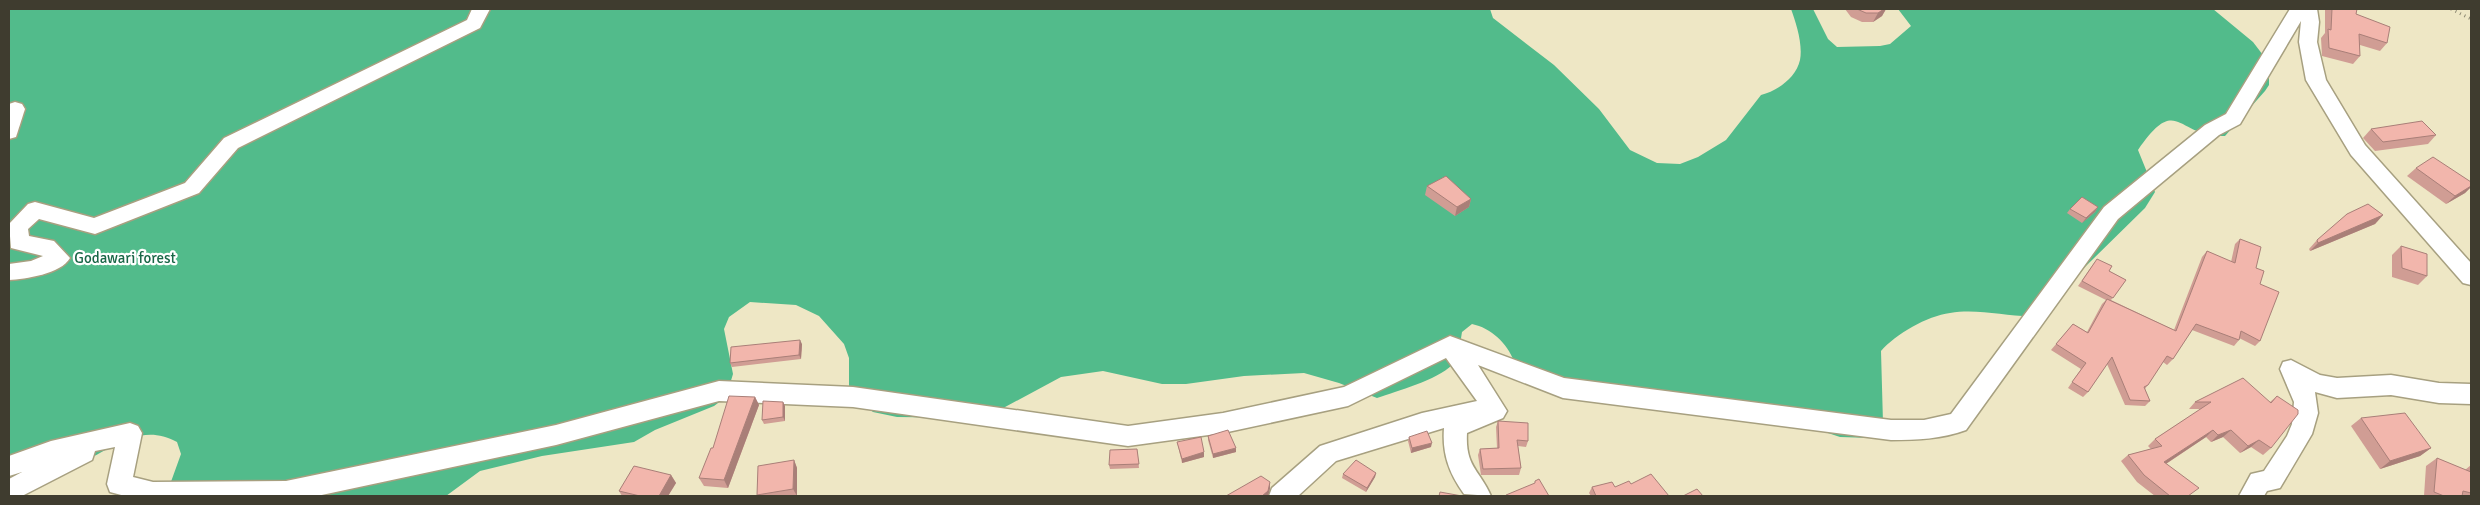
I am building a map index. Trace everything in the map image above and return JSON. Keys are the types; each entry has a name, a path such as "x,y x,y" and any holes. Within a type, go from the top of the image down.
{"street":[{"path":"9,272 34,269 59,258 47,247 18,242 18,226 35,210 95,226 192,188 231,143 474,24 481,9"},
{"path":"130,433 120,484 153,493 286,492 556,434 719,391 854,397 1128,436 1223,422 1348,396 1450,345 1563,388 1891,430 1924,430 1958,423 2111,213 2212,130 2233,119 2299,9"},
{"path":"2308,9 2308,42 2316,80 2358,150 2471,277"},
{"path":"9,111 15,109 9,132"},
{"path":"1450,345 1477,381 1495,411"},
{"path":"2251,496 2260,482 2271,480 2284,458 2291,453 2304,426 2306,402 2291,369 2315,383 2337,388 2391,385 2439,393 2458,392 2471,394"},
{"path":"1281,496 1328,454 1422,423 1476,410 1495,411"},
{"path":"1479,496 1458,469 1454,447 1456,427 1495,411"},
{"path":"9,466 51,451 130,433"},
{"path":"9,491 50,468 130,433"}],"path":[{"path":"2451,9 2471,19"}],"green space":[{"name":"Godawari forest","path":"9,9 1490,9 1493,18 1554,65 1599,109 1630,150 1657,163 1680,164 1698,157 1726,140 1761,95 1785,83 1798,67 1801,47 1791,9 1813,9 1828,39 1837,47 1890,44 1911,26 1898,9 2213,9 2253,42 2266,59 2269,71 2269,85 2225,136 2209,135 2178,122 2170,121 2162,124 2151,133 2138,150 2155,192 2145,208 2035,316 1982,312 1950,313 1932,318 1912,327 1887,345 1881,351 1883,423 1872,438 1840,437 1819,430 1588,399 1514,361 1498,337 1486,329 1472,324 1462,332 1457,358 1452,365 1437,376 1377,398 1339,383 1304,373 1244,376 1186,384 1162,384 1103,371 1061,377 994,413 978,418 897,417 873,412 853,394 849,386 849,358 844,344 819,316 796,305 750,302 729,317 724,329 733,374 726,397 714,406 655,430 634,442 542,456 480,471 446,496 174,496 168,490 181,454 177,442 163,436 136,436 73,466 9,482"}],"building":[{"path":"1857,9 1884,9 1878,13 1866,13"},
{"path":"2332,9 2357,9 2356,14 2390,27 2387,43 2359,34 2360,56 2329,48 2328,29 2331,30"},
{"path":"2422,121 2436,135 2383,142 2371,129"},
{"path":"2433,157 2471,182 2471,186 2455,196 2416,168"},
{"path":"1446,176 1471,199 1457,207 1427,186"},
{"path":"2082,197 2098,207 2086,218 2070,209"},
{"path":"2368,204 2383,215 2318,243 2317,240 2347,214"},
{"path":"2240,239 2261,247 2256,268 2264,271 2260,284 2279,292 2260,341 2241,331 2239,340 2196,324 2173,359 2167,356 2148,385 2144,387 2150,401 2130,400 2112,357 2088,392 2072,382 2086,363 2056,344 2073,324 2088,333 2107,299 2176,331 2207,251 2235,263"},
{"path":"2401,246 2427,254 2427,276 2402,268"},
{"path":"2097,259 2112,266 2109,271 2126,280 2113,298 2082,281"},
{"path":"800,340 799,355 730,363 731,347"},
{"path":"2243,378 2271,403 2277,396 2298,410 2298,414 2271,448 2259,440 2248,446 2231,430 2218,435 2213,430 2164,462 2199,488 2188,496 2170,496 2144,475 2128,455 2162,446 2155,439 2211,402 2195,402"},
{"path":"729,396 755,397 724,480 699,478 711,448 713,448"},
{"path":"763,401 783,402 783,417 762,420"},
{"path":"2405,413 2431,448 2390,461 2361,418"},
{"path":"1498,421 1528,423 1528,441 1517,440 1521,468 1483,469 1480,449 1499,448"},
{"path":"1228,430 1236,448 1213,454 1208,436"},
{"path":"1427,431 1432,443 1412,448 1409,437"},
{"path":"1201,437 1204,452 1182,459 1177,442"},
{"path":"1137,449 1139,464 1109,465 1110,450"},
{"path":"2437,458 2471,472 2471,493 2463,491 2462,496 2444,496 2434,492"},
{"path":"794,460 793,489 757,495 758,466"},
{"path":"1356,460 1376,473 1367,488 1343,474"},
{"path":"634,466 671,475 659,496 640,496 619,491"},
{"path":"1651,474 1669,496 1596,496 1592,487 1612,482 1615,487 1629,481 1631,484"},
{"path":"1261,476 1270,482 1268,491 1262,496 1226,496"},
{"path":"1539,479 1549,496 1506,495 1535,483"},
{"path":"1697,489 1703,496 1683,496"},
{"path":"1440,492 1462,496 1439,496"}]}
